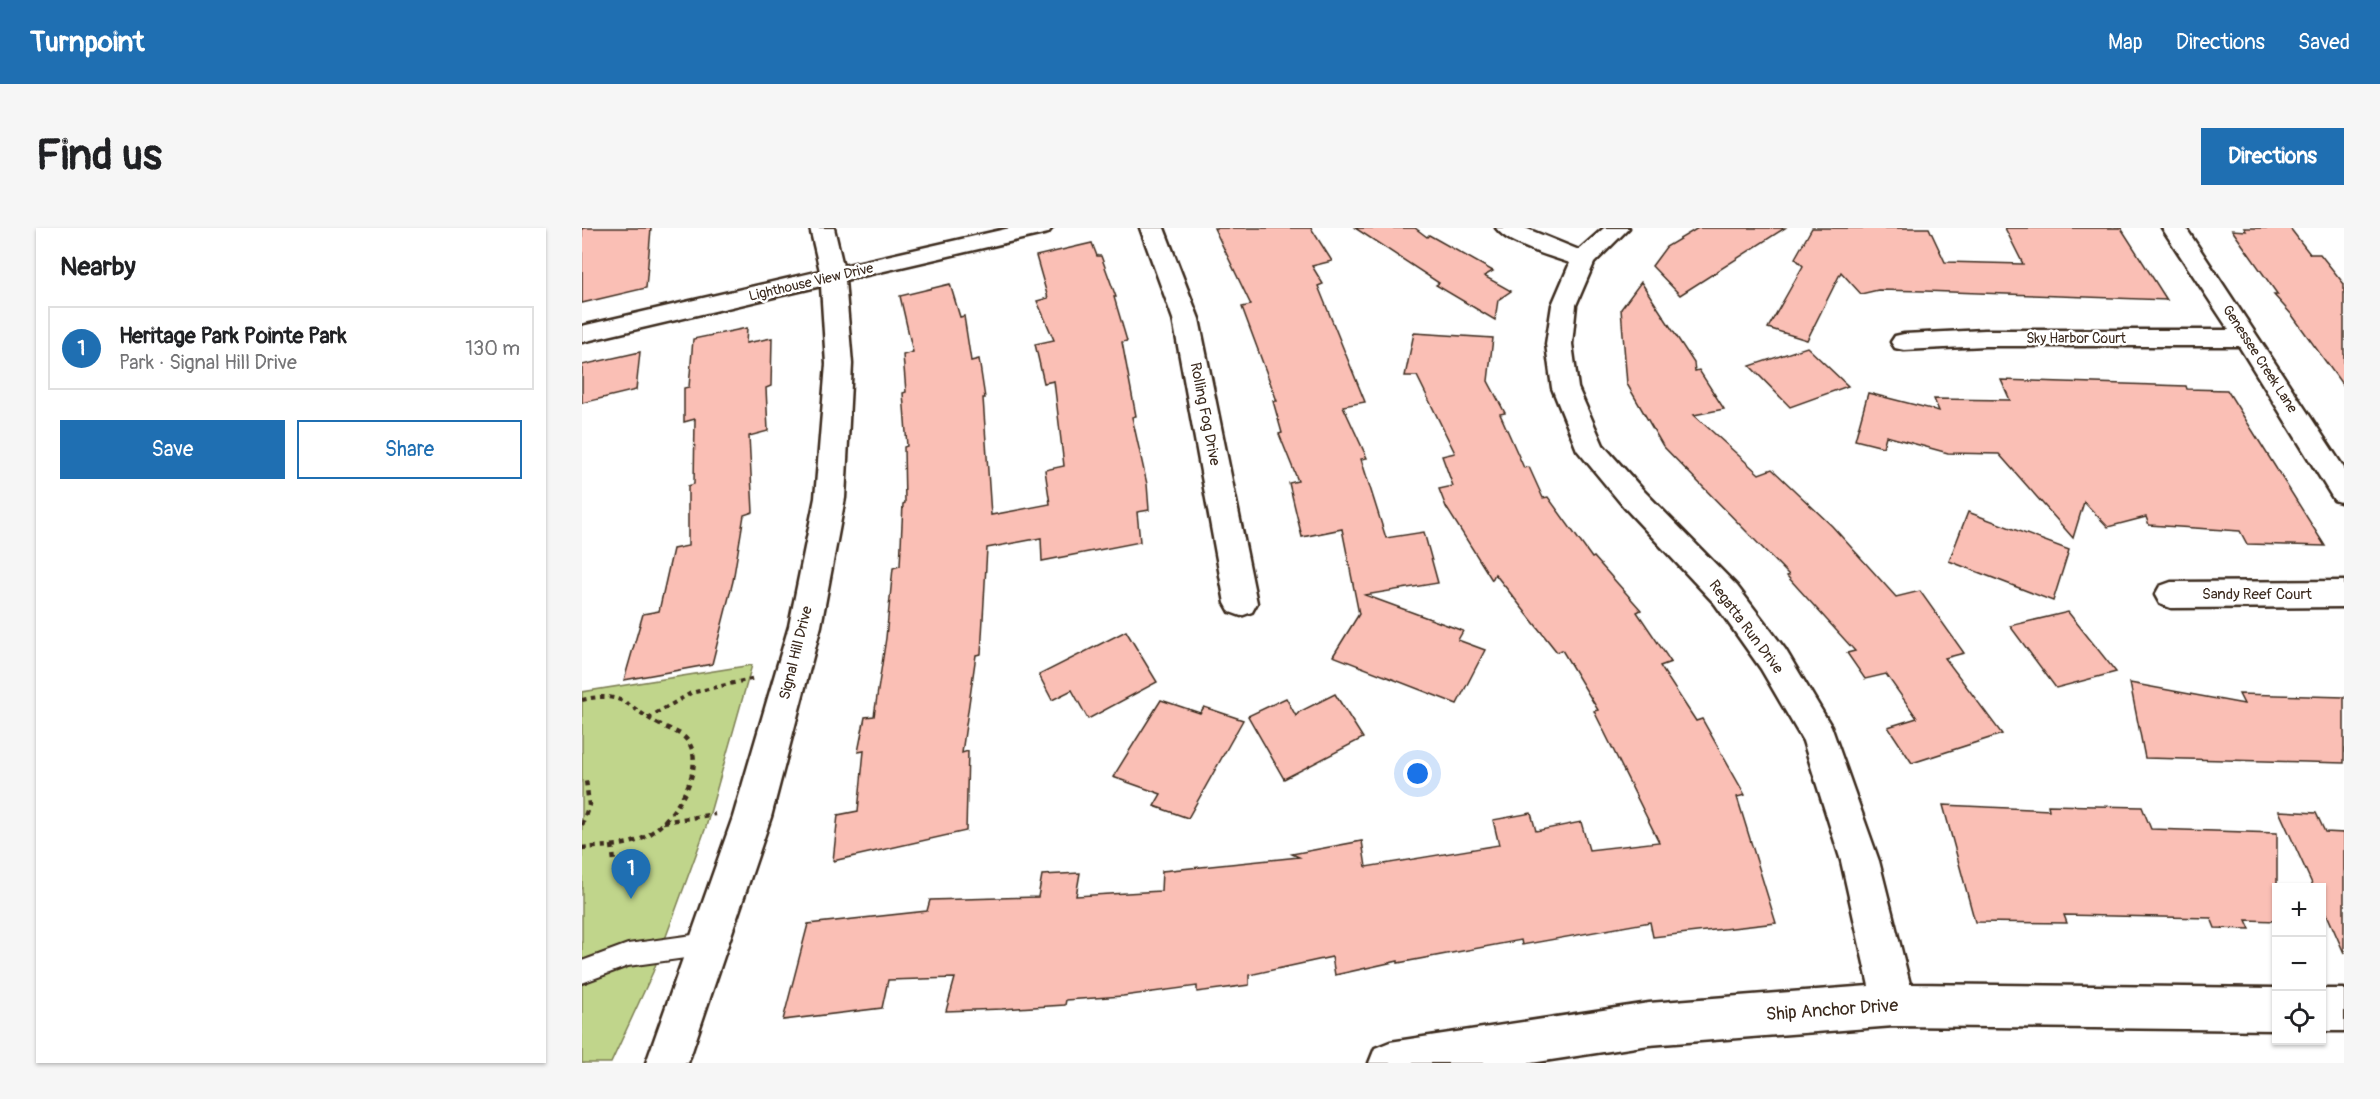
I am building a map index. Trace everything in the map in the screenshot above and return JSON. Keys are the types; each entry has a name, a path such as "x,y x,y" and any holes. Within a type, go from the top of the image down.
{"street":[{"name":"Signal Hill Drive","path":"667,1063 754,807 805,626 830,498 839,364 833,277 822,228"},
{"name":"Lighthouse View Drive","path":"582,334 1040,228"},
{"name":"Rolling Fog Drive","path":"1152,228 1186,319 1241,603"},
{"path":"1508,228 1530,240 1583,260"},
{"name":"Regatta Run Drive","path":"1617,228 1583,260 1564,304 1559,344 1564,388 1591,450 1634,499 1726,595 1773,659 1819,737 1860,861 1894,1005"},
{"name":"Genessee Creek Lane","path":"2174,228 2247,338 2344,492"},
{"name":"Sky Harbor Court","path":"1904,342 1985,338 2247,338"},
{"name":"Sandy Reef Court","path":"2171,595 2344,594"},
{"name":"Ship Anchor Drive","path":"1390,1063 1649,1024 1894,1005 2272,1009"},
{"path":"2326,1010 2344,1010"}],"lane":[{"path":"582,972 628,955 707,944"}],"path":[{"path":"648,719 691,693 759,677"},
{"path":"582,700 612,697 633,705 648,719 688,741 693,754 690,783 677,808 653,832 641,839 582,848"},
{"path":"582,825 589,805 586,780"},
{"path":"663,822 754,807"},
{"path":"612,845 614,861"}],"green space":[{"path":"752,665 706,827 653,972 611,1063 582,1063 582,692"}],"building":[{"path":"582,228 651,228 646,288 582,303"},
{"path":"1214,228 1311,228 1332,261 1312,266 1323,284 1318,286 1365,402 1343,406 1367,458 1361,459 1386,538 1424,532 1438,583 1365,595 1463,631 1458,640 1485,650 1457,704 1333,656 1359,614 1342,529 1302,537 1289,483 1298,481 1279,434 1282,433 1273,401 1277,401 1242,307 1251,305"},
{"path":"1355,228 1415,228 1427,237 1429,235 1493,271 1484,276 1511,291 1498,300 1495,320 1436,285 1439,283"},
{"path":"1698,228 1785,228 1680,295 1652,266 1666,247"},
{"path":"1812,228 1929,228 1945,262 2023,264 2005,228 2121,228 2167,300 1878,290 1861,294 1841,272 1807,340 1768,328 1803,266 1795,258"},
{"path":"2244,228 2290,228 2310,254 2320,254 2344,284 2344,387 2292,315 2274,295 2278,295 2232,230 2246,231"},
{"path":"1092,243 1097,256 1101,256 1116,297 1114,297 1127,341 1122,342 1136,416 1132,417 1147,484 1149,510 1137,512 1140,542 1042,561 1041,538 987,548 981,654 976,655 962,753 968,751 966,831 833,861 838,815 858,811 864,751 858,752 865,717 874,716 886,638 893,568 900,566 903,504 905,503 904,447 907,446 903,355 913,352 900,296 950,284 960,317 964,316 971,361 979,359 985,398 983,398 991,515 1050,504 1045,470 1064,466 1054,381 1044,383 1035,344 1054,340 1037,301 1048,298 1036,256"},
{"path":"1641,282 1694,363 1695,371 1699,370 1724,409 1694,415 1759,474 1772,469 1832,526 1896,597 1920,591 1964,653 1945,658 2002,734 1912,763 1888,727 1917,718 1886,674 1865,679 1847,653 1855,651 1787,576 1789,575 1663,446 1627,384 1621,309"},
{"path":"747,328 746,343 772,338 771,386 766,388 768,431 749,436 753,512 744,515 733,581 712,664 624,680 643,614 659,611 673,549 688,546 688,486 694,484 695,419 684,422 684,388 689,387 693,339"},
{"path":"1414,333 1493,338 1488,381 1505,413 1500,414 1524,468 1529,467 1543,498 1548,497 1592,558 1594,557 1641,610 1637,612 1671,662 1660,666 1696,721 1702,719 1745,795 1737,797 1776,923 1653,937 1650,922 1522,945 1521,940 1398,963 1398,961 1335,975 1332,957 1249,975 1249,985 1197,992 1197,986 1123,996 1066,1000 1065,1005 946,1011 955,978 888,980 882,1008 783,1020 808,924 927,911 930,900 1038,897 1042,875 1080,873 1076,896 1161,891 1162,871 1299,857 1292,854 1362,841 1366,867 1499,845 1493,820 1531,813 1536,831 1581,822 1589,850 1659,842 1594,711 1598,710 1562,650 1557,652 1495,574 1492,580 1446,507 1439,489 1453,486 1442,456 1455,453 1417,376 1405,376"},
{"path":"1807,347 1848,386 1790,407 1750,366"},
{"path":"640,352 636,390 582,403 582,365"},
{"path":"2001,380 2186,386 2187,389 2227,390 2325,546 2247,544 2240,531 2149,525 2146,517 2108,527 2084,502 2073,538 1999,454 1948,453 1886,436 1883,447 1855,440 1868,393 1939,411 1934,399 2010,400"},
{"path":"1968,512 2069,550 2053,601 1949,561"},
{"path":"2068,612 2116,672 2056,688 2010,626"},
{"path":"1126,631 1157,682 1088,719 1072,690 1052,700 1039,675"},
{"path":"2130,683 2244,704 2239,694 2344,697 2344,763 2145,758"},
{"path":"1335,694 1363,738 1284,779 1248,716 1286,698 1296,716 1299,712"},
{"path":"1161,700 1200,713 1204,707 1243,720 1188,818 1154,806 1161,794 1113,777"},
{"path":"1943,805 2049,810 2048,805 2142,807 2151,829 2277,833 2277,883 2272,883 2272,921 2246,920 2250,929 2215,928 2211,918 2064,915 2067,923 1975,922"},
{"path":"2279,811 2316,813 2325,832 2344,833 2344,953 2326,912 2326,883 2312,883"}],"place":[{"name":"Heritage Park Pointe Park","path":"631,899"}]}
